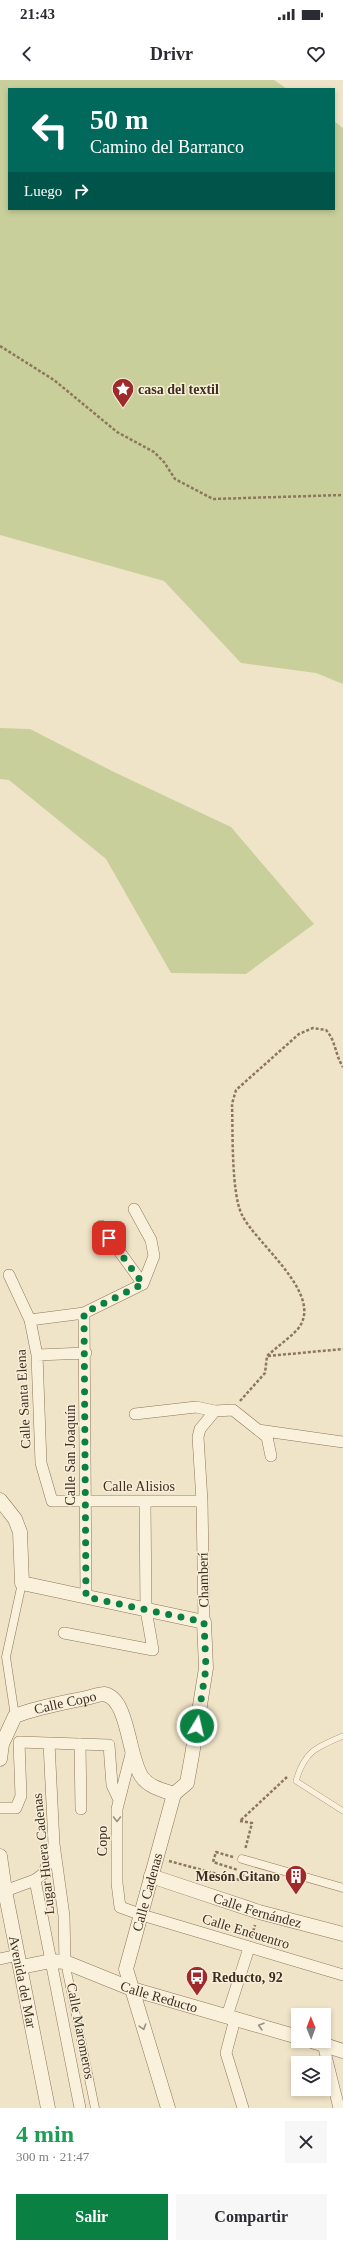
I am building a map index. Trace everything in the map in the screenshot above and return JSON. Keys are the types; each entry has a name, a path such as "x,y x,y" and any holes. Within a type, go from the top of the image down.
{"street":[{"path":"30,1320 84,1313 143,1284 154,1256 151,1240 134,1209"},
{"path":"101,1226 143,1284"},
{"name":"Calle Santa Elena","path":"8,1275 30,1320 37,1355 41,1463 52,1501"},
{"name":"Calle San Joaquín","path":"84,1313 86,1353 86,1597"},
{"path":"37,1355 86,1353"},
{"path":"135,1414 196,1407 215,1411 233,1410 267,1437 271,1456"},
{"name":"Chamberí","path":"174,1794 187,1782 206,1668 202,1501 198,1437 200,1429 215,1411"},
{"path":"258,1430 343,1442"},
{"path":"0,1500 15,1519 20,1532 22,1583 6,1657 15,1716"},
{"name":"Calle Alisios","path":"52,1501 202,1501"},
{"path":"64,1633 153,1650 146,1610 144,1501"},
{"path":"22,1583 204,1622"},
{"name":"Calle Copo","path":"0,1759 2,1744 15,1716 35,1709 104,1694 115,1700 126,1723 131,1754 142,1777 154,1787 174,1794"},
{"path":"0,1808 16,1808 21,1796 19,1742 109,1745 112,1785 119,1800"},
{"name":"Lugar Huera Cadenas","path":"50,1743 54,1844 64,1916 65,1962"},
{"path":"80,1744 81,1809"},
{"name":"Copo","path":"131,1754 117,1809 117,1853 120,1906 142,1915"},
{"name":"Calle Cadenas","path":"168,2108 126,1969 174,1794"},
{"path":"2,1891 35,1880 44,1873 54,1844"},
{"name":"Avenida del Mar","path":"0,1856 2,1891 19,1961 48,2108"},
{"path":"242,1859 343,1888"},
{"name":"Calle Fernández","path":"151,1876 259,1912 343,1934"},
{"name":"Calle Maromeros","path":"35,1880 80,2108"},
{"name":"Calle Encuentro","path":"142,1915 343,1975"},
{"path":"242,2108 226,2053 231,2017 249,1948"},
{"path":"0,1959 19,1961"},
{"name":"Calle Reducto","path":"19,1961 65,1962 132,1989 291,2035"},
{"path":"65,1962 95,2108"},
{"path":"331,2047 343,2051"},
{"path":"320,2048 339,2108"}],"lane":[{"path":"343,1736 322,1745 309,1753 296,1781 343,1811"}],"path":[{"path":"0,346 59,384 117,432 154,452 164,462 175,479 196,492 213,499 343,495"},
{"path":"233,1410 266,1373 267,1356 298,1329 303,1317 304,1304 291,1276 254,1235 242,1214 236,1193 232,1104 236,1090 299,1034 313,1028 326,1030 333,1038 339,1062 343,1067"},
{"path":"267,1356 343,1349"},
{"path":"156,1858 243,1881 246,1872 213,1862 216,1852 242,1859 252,1823 240,1821 288,1776"},
{"path":"249,1948 259,1912"}],"green space":[{"path":"0,80 274,80 286,88 8,88 8,210 335,210 335,122 343,128 343,684 316,673 241,663 164,581 0,535"},
{"path":"0,728 30,729 114,772 231,827 314,924 246,974 171,973 106,859 9,780 0,779"}],"place":[{"name":"casa del textil","path":"123,408"},
{"name":"Mesón Gitano","path":"296,1896"},
{"name":"Reducto, 92","path":"197,1996"}],"route":[{"path":"109,1238 143,1284 84,1313 86,1353 86,1597 204,1622 206,1668 197,1726"}]}
